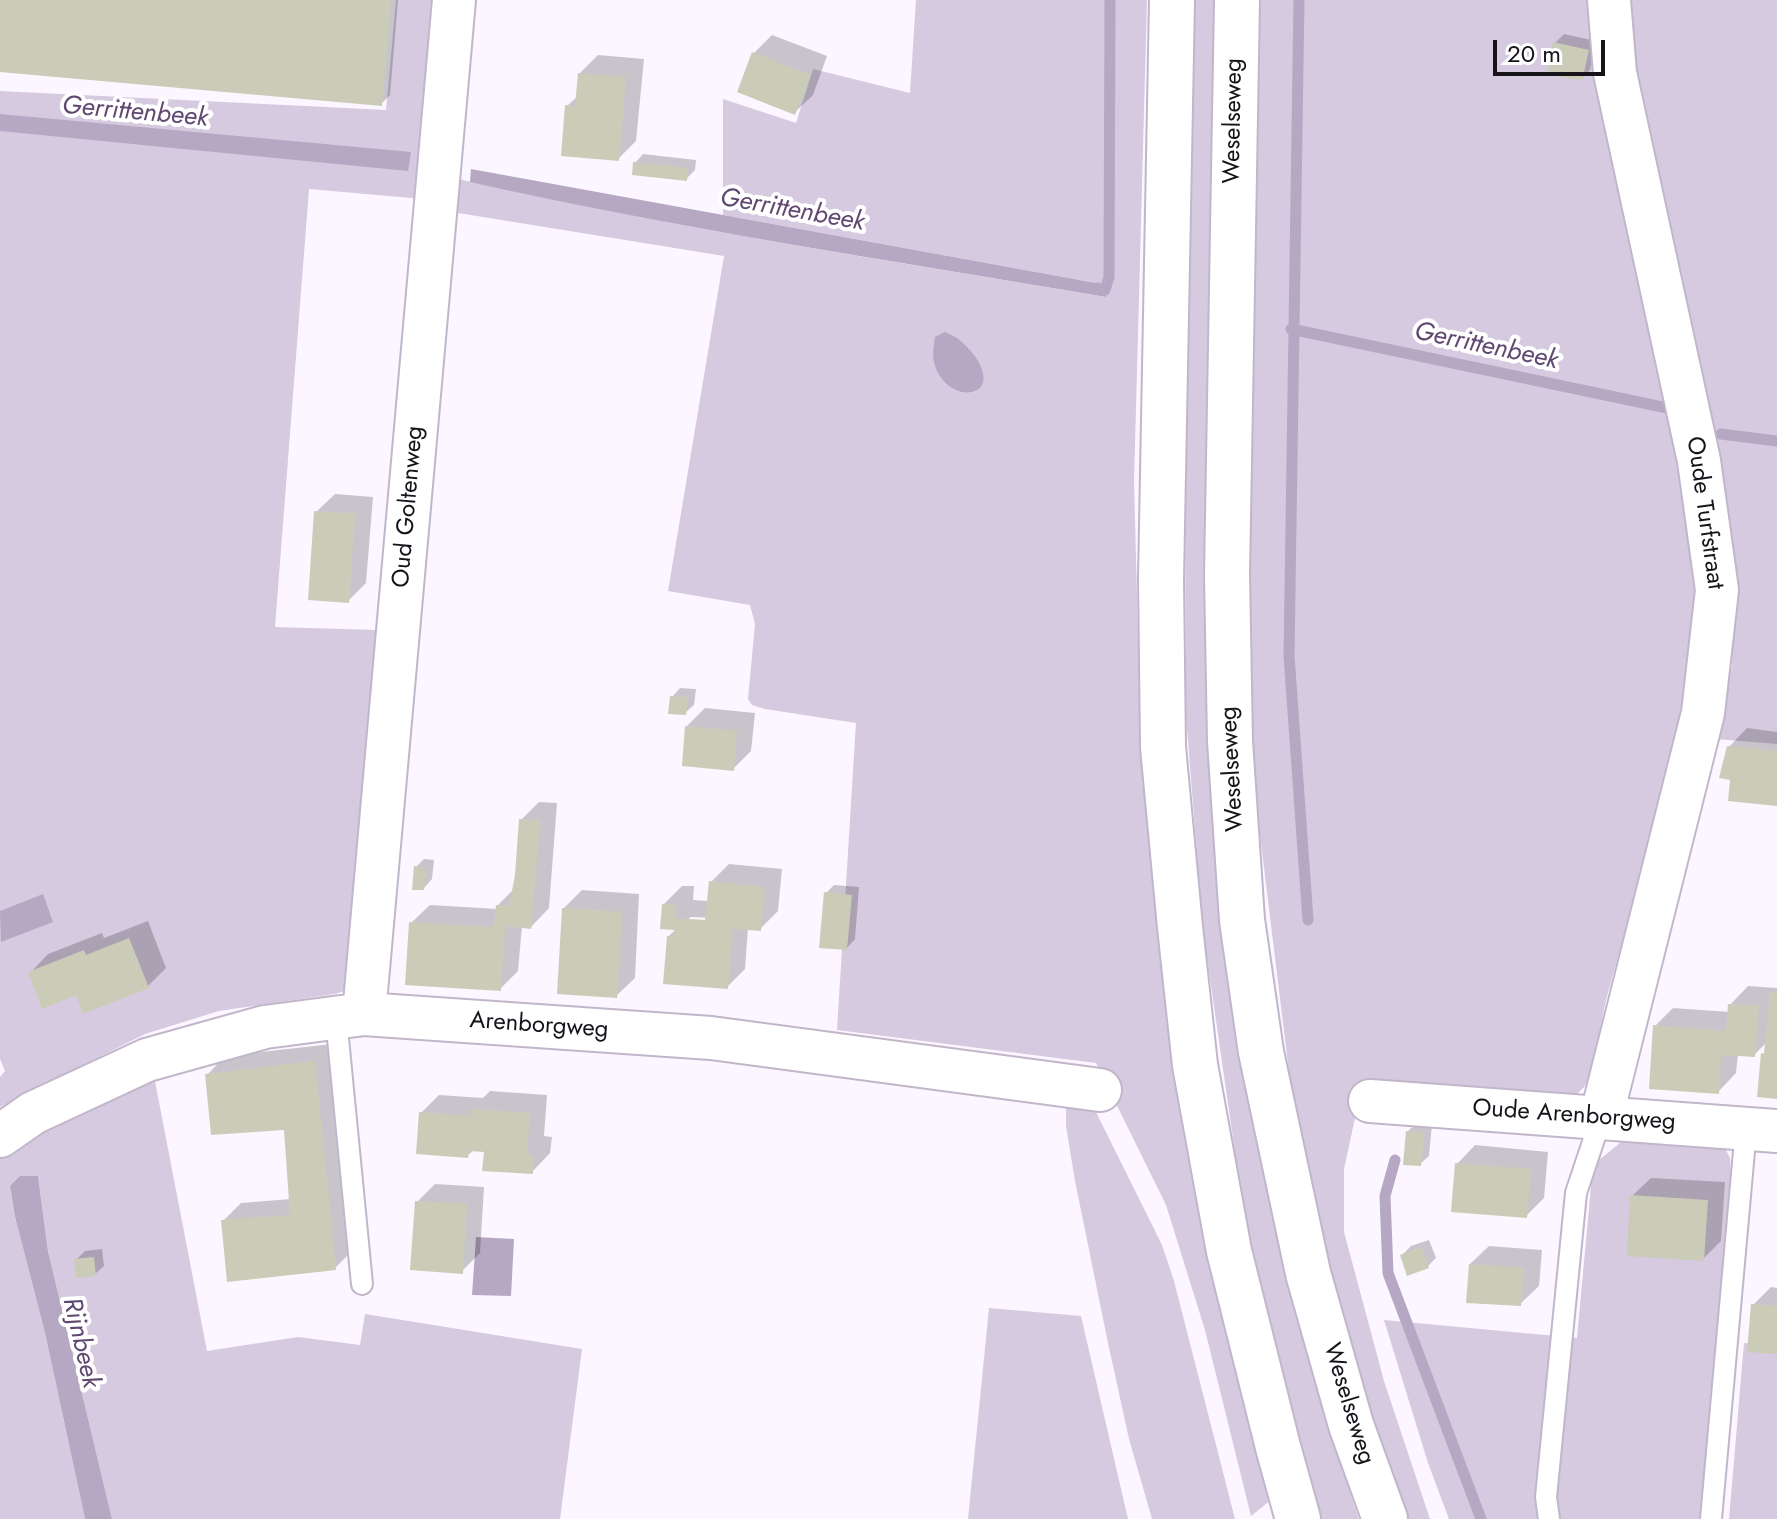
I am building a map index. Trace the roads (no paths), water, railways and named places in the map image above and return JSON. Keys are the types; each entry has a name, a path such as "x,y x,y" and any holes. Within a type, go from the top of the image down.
{"main road":[{"path":"1172,0 1161,579 1163,747 1195,1065 1229,1251 1298,1519"},
{"name":"Weselseweg","path":"1237,0 1227,575 1230,741 1242,920 1261,1052 1308,1273 1351,1425 1385,1519"}],"street":[{"name":"Oud Goltenweg","path":"350,1016 454,0"},
{"name":"Oude Turfstraat","path":"1601,1118 1703,713 1717,590 1699,461 1615,73 1609,0"},
{"name":"Arenborgweg","path":"0,1136 33,1113 147,1060 265,1027 350,1016 711,1038 1100,1090"},
{"name":"Oude Arenborgweg","path":"1370,1101 1762,1130"}],"lane":[{"path":"350,1016 362,1284"},
{"path":"1549,1519 1546,1497 1576,1193 1601,1118"},
{"path":"1711,1519 1762,1130"}],"waterway":[{"path":"1097,288 1105,290 1109,277 1110,0"},
{"path":"1299,0 1289,656 1308,920"},
{"name":"Gerrittenbeek","path":"1291,329 1672,409"},
{"name":"Gerrittenbeek","path":"1721,434 1777,441"},
{"path":"1395,1160 1385,1196 1388,1273 1481,1519"}],"water label":[{"name":"Rijnbeek","path":"80,1343"}]}
